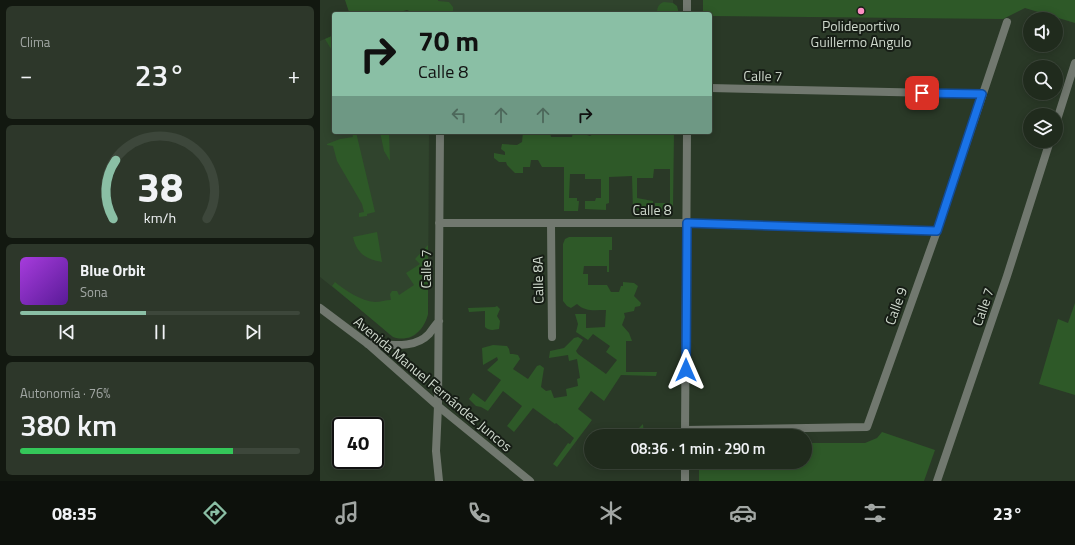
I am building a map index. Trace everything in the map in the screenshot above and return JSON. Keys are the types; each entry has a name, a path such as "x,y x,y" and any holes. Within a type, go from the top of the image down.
{"street":[{"path":"687,12 688,0"},
{"name":"Calle 9","path":"806,429 867,427 937,231 1007,22"},
{"path":"1061,108 1075,63"},
{"name":"Calle 7","path":"712,88 982,94"},
{"name":"Calle 7","path":"439,481 436,451 438,406 440,134"},
{"path":"685,429 687,134"},
{"name":"Calle 7","path":"937,481 1007,276 1048,148"},
{"name":"Calle 8","path":"439,223 687,223 937,231"},
{"name":"Calle 8A","path":"551,223 552,337"},
{"name":"Avenida Manuel Fernández Juncos","path":"320,308 368,344 438,406 530,481"},
{"path":"368,344 412,344 429,334 439,321"},
{"path":"685,469 685,481"}],"shaded area":[{"path":"416,0 673,0 673,12 453,12 453,7"},
{"path":"332,36 332,134 429,134 428,314 421,329 409,338 397,338 390,335 320,277 320,41"}],"green space":[{"path":"345,0 438,0 449,2 453,7 453,12 411,12 407,10 400,12 349,12"},
{"name":"Polideportivo Guillermo Angulo","path":"703,0 1075,0 1075,23 1063,19 1063,12 1038,12 1025,8 1003,19 712,16 712,12 703,12"},
{"path":"664,2 673,3 677,6 678,12 657,12 660,4"},
{"path":"332,36 332,51 325,39"},
{"path":"352,134 356,134 375,212 367,214 367,216 359,217 359,213 364,212 362,204 337,161 333,146 327,145 340,139 353,137"},
{"path":"380,134 389,134 390,161 384,151"},
{"path":"523,134 550,134 551,137 572,137 573,134 584,134 590,136 593,134 674,134 673,207 667,211 655,210 655,203 670,203 670,169 654,169 653,178 637,178 637,198 653,201 653,210 633,210 632,176 609,177 609,203 606,204 606,210 585,209 585,201 595,201 596,198 601,198 601,179 585,179 585,174 570,174 569,198 577,198 577,201 579,201 578,211 564,211 564,167 542,167 538,160 531,160 530,167 523,167 523,173 515,173 506,162 499,162 494,158 494,153 505,155 505,152 501,149 502,144 517,145 522,142"},
{"path":"377,232 382,262 363,255 357,248 353,237"},
{"path":"569,237 612,237 612,250 609,250 609,272 607,272 607,266 584,266 583,274 588,274 588,285 607,285 611,292 619,292 621,286 623,286 623,282 634,283 638,286 634,296 641,303 640,306 635,307 634,311 624,313 625,317 622,325 629,333 632,341 626,341 626,372 657,372 656,376 621,375 604,401 591,391 578,409 592,420 557,467 553,464 568,443 570,444 574,438 556,423 555,424 533,408 514,432 507,426 522,406 503,391 488,411 476,406 469,399 473,393 485,402 501,380 487,370 498,360 497,357 483,365 482,348 493,345 507,346 510,354 518,355 520,359 513,369 528,379 537,366 540,365 544,368 541,387 546,391 551,390 554,398 567,396 566,389 578,386 577,379 580,378 577,359 569,361 568,355 549,358 550,351 564,348 574,338 578,337 583,340 576,351 578,354 606,374 617,360 606,352 610,346 593,334 588,340 576,332 578,324 575,314 586,314 586,328 605,327 606,310 587,309 580,307 577,304 571,308 563,301 563,244 565,239"},
{"path":"428,245 428,314 420,330 410,337 393,337 332,286 335,282 344,289 364,300 377,302 391,300 390,294 392,291 397,291 399,295 414,285 406,273 420,264 415,259"},
{"path":"1075,303 1075,395 1039,384 1058,319 1068,323"},
{"path":"497,306 500,309 497,316 500,321 499,329 493,330 485,327 485,311 469,312 468,308 495,307"},
{"path":"643,424 643,429 638,429"},
{"path":"882,432 935,450 924,481 699,481 699,469 812,469 812,443 865,443 877,438"}],"place":[{"name":"Polideportivo Guillermo Angulo","path":"861,11"}],"route":[{"path":"686,370 687,223 937,231 982,94 922,93"}]}
